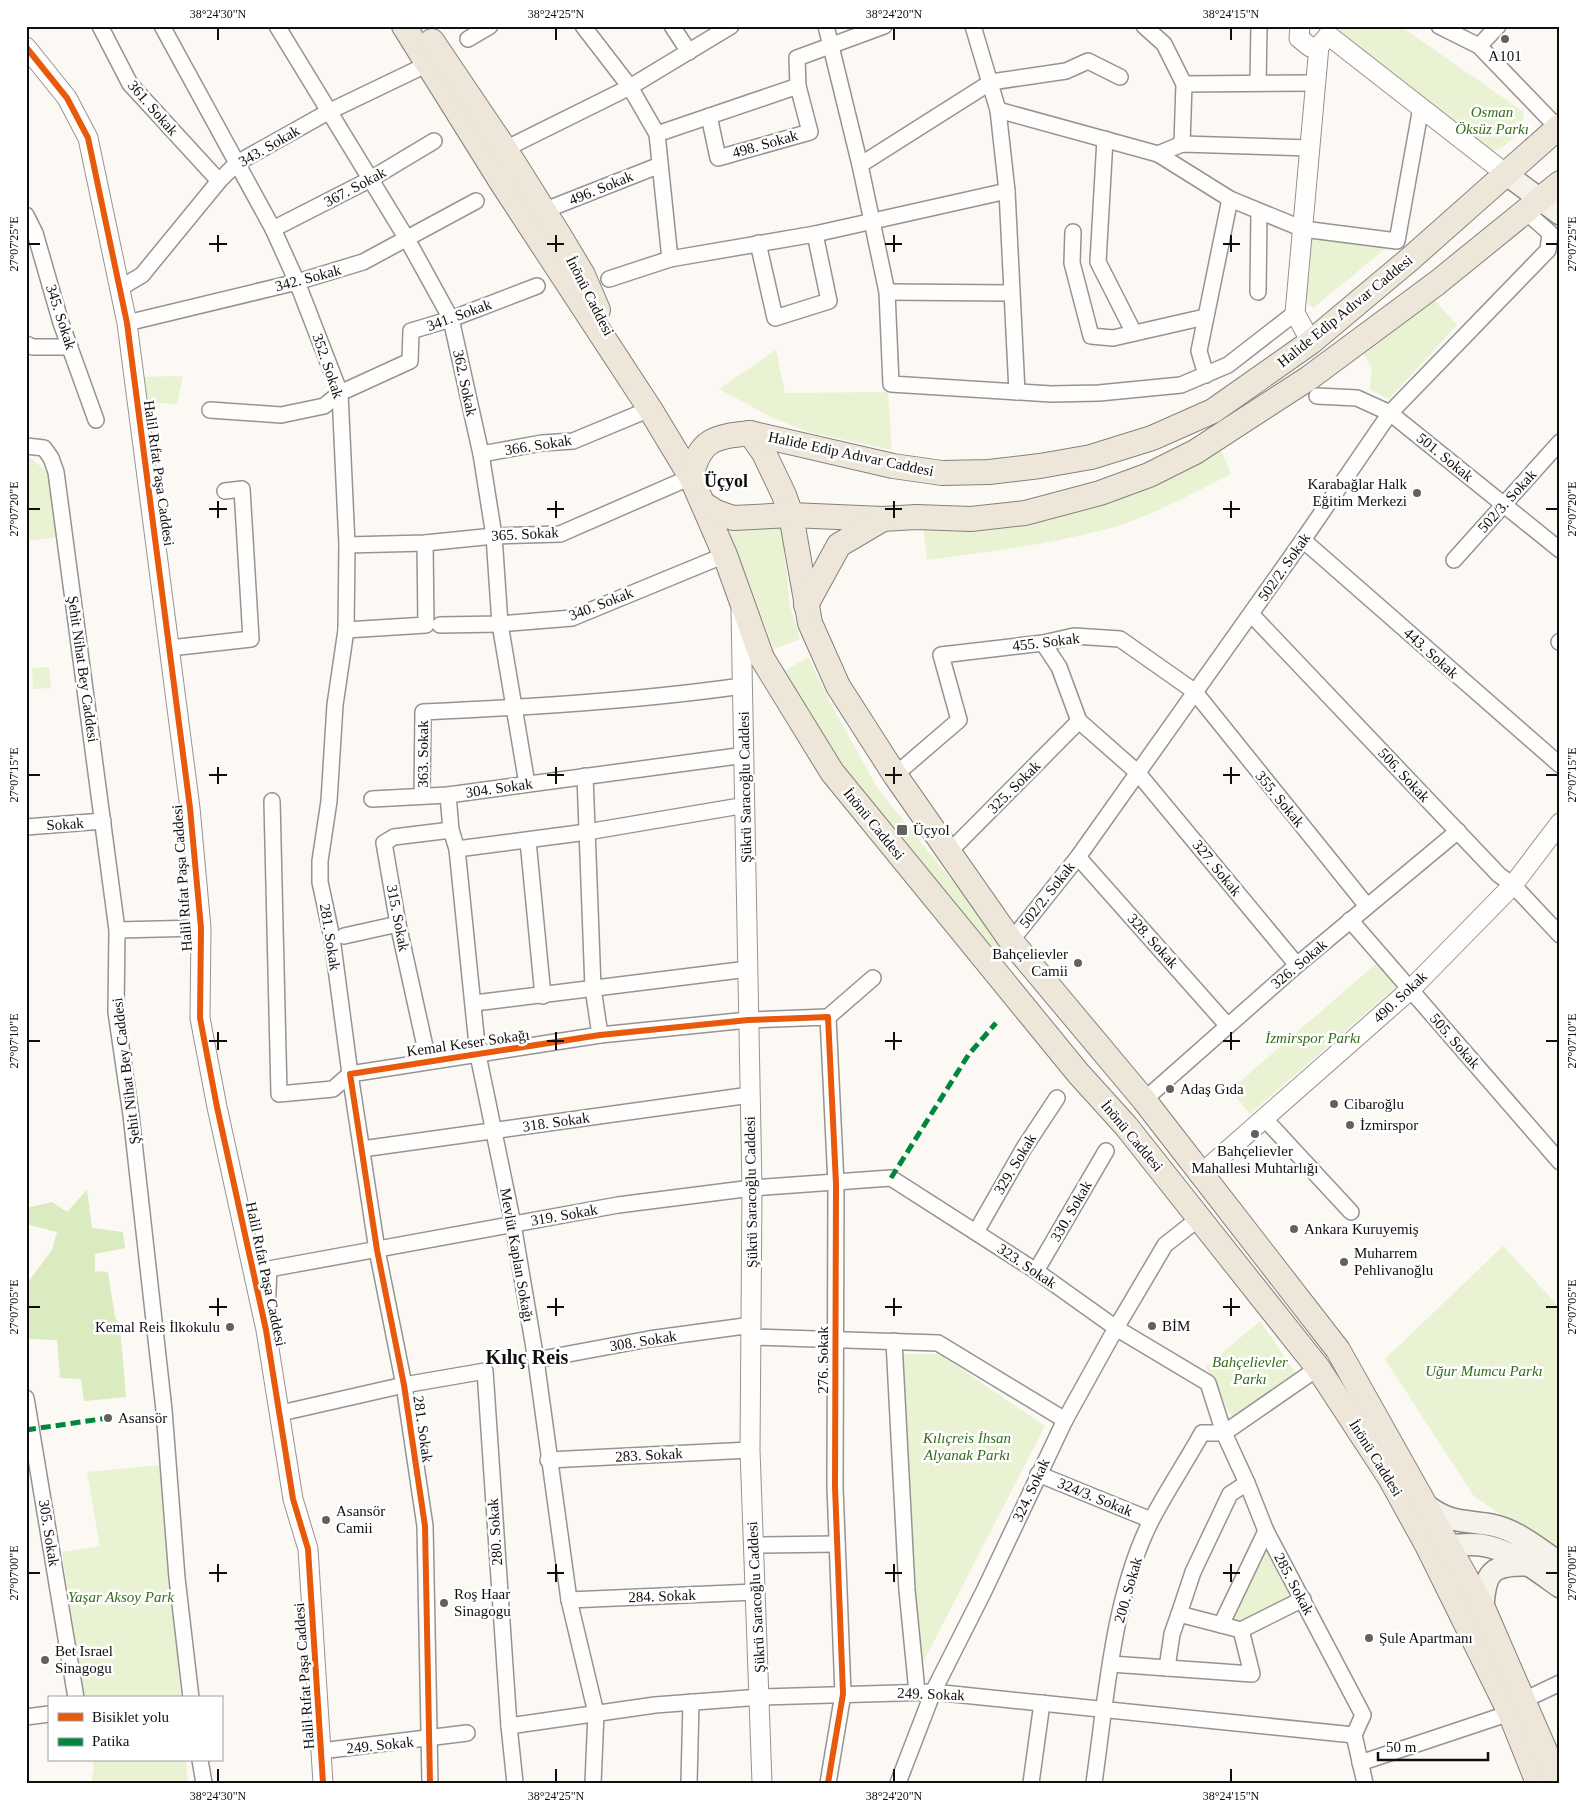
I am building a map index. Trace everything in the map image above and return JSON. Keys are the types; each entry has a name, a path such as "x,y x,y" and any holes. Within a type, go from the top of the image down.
{"main road":[{"name":"İnönü Caddesi","path":"404,26 502,183 650,409 693,469"},
{"name":"İnönü Caddesi","path":"423,26 505,149 583,275 617,349 693,469 762,658 832,772 1078,1073 1126,1126 1318,1368 1390,1478 1440,1541 1483,1608 1516,1707 1538,1783"},
{"name":"Halide Edip Adıvar Caddesi","path":"750,432 893,466 942,473 989,472 1040,466 1091,457 1135,443 1213,411 1311,342 1559,127"},
{"path":"1506,174 1534,205 1560,214"},
{"name":"Halide Edip Adıvar Caddesi","path":"705,505 720,514 733,518 791,515 883,519 916,517 971,519 1025,513 1100,493 1149,475 1195,452 1309,378 1437,283 1560,183"},
{"name":"İnönü Caddesi","path":"750,432 775,473 791,515 810,623 838,686 895,775 1011,941 1144,1100 1338,1350 1426,1505 1440,1541 1516,1707 1559,1783"},
{"path":"693,469 702,448 713,440 750,432"},
{"path":"806,605 839,545 883,519"},
{"path":"1426,1505 1446,1519 1470,1524 1493,1525 1523,1538 1560,1563"},
{"path":"1440,1541 1470,1524"},
{"path":"1440,1541 1480,1545 1504,1552 1528,1565 1560,1587"},
{"path":"1483,1608 1484,1585 1493,1572 1508,1564 1528,1565"}],"street":[{"name":"361. Sokak","path":"100,26 130,84 219,181"},
{"name":"352. Sokak","path":"162,26 273,229 297,282 340,393 347,545 346,630 335,706 329,801"},
{"name":"362. Sokak","path":"277,26 369,180 407,239 451,319 481,454 494,536 500,624 527,784"},
{"path":"468,39 490,26"},
{"path":"583,26 630,87 656,134 670,259"},
{"path":"672,26 689,52"},
{"path":"505,149 630,87 731,26"},
{"path":"826,26 873,221 887,292 891,384 1051,394 1180,385 1228,365 1295,313"},
{"path":"832,46 884,26"},
{"path":"973,26 992,82 998,110 1007,190 1017,392"},
{"path":"1144,26 1164,44 1184,84 1182,144"},
{"path":"1258,83 1259,26"},
{"path":"1439,26 1479,46 1559,127"},
{"path":"1479,46 1498,26"},
{"path":"1296,29 1306,45 1325,36"},
{"path":"1311,342 1295,313 1316,83 1325,36"},
{"path":"1325,36 1421,107 1506,174"},
{"name":"498. Sokak","path":"709,116 718,158 810,132 798,86 797,58 832,46"},
{"name":"Halil Rıfat Paşa Caddesi","path":"26,47 67,98 88,138 127,323 190,808 201,928 200,1018 217,1107 266,1330 281,1413 293,1499 308,1549 323,1783"},
{"path":"860,165 992,82 1066,71 1088,61 1120,77"},
{"name":"343. Sokak","path":"120,288 142,275 219,181 237,163 328,112 428,64"},
{"path":"1184,84 1316,83"},
{"path":"656,134 798,86"},
{"path":"998,110 1158,154 1230,199 1303,229 1396,241 1421,107"},
{"path":"1105,139 1098,262 1134,333"},
{"name":"367. Sokak","path":"273,229 369,180 434,141"},
{"path":"1158,154 1182,144 1310,148"},
{"name":"496. Sokak","path":"543,211 660,165"},
{"path":"609,279 670,259 815,234 1007,190"},
{"path":"1206,375 1198,351 1230,199"},
{"name":"342. Sokak","path":"127,323 297,282 363,262 476,201"},
{"name":"502/2. Sokak","path":"1011,941 1078,856 1194,691 1251,614 1390,413 1548,250 1550,233 1534,205"},
{"path":"1258,292 1259,212"},
{"name":"345. Sokak","path":"26,215 35,233 70,347 96,420"},
{"path":"1073,232 1072,263 1090,336 1113,338 1205,317"},
{"path":"758,243 775,318 828,301 815,234"},
{"name":"341. Sokak","path":"210,410 281,415 324,406 340,393 410,361 411,331 451,319 537,286"},
{"path":"887,292 1011,293"},
{"path":"26,344 34,347 70,347"},
{"name":"501. Sokak","path":"1317,396 1357,398 1390,413 1560,550"},
{"name":"366. Sokak","path":"481,454 542,443 573,441 650,409"},
{"name":"502/3. Sokak","path":"1454,560 1560,442"},
{"name":"Şehit Nihat Bey Caddesi","path":"26,446 44,448 52,458 56,472 103,820 117,930 116,1012 131,1115 162,1390 177,1578 191,1696"},
{"name":"365. Sokak","path":"347,545 425,543 494,536 560,534 693,469"},
{"path":"170,648 251,639 242,489 225,491"},
{"name":"443. Sokak","path":"1303,540 1560,765"},
{"path":"425,543 433,625"},
{"name":"340. Sokak","path":"346,630 433,625 500,624 572,618 725,555"},
{"name":"Şükrü Saracoğlu Caddesi","path":"741,601 752,1188 750,1450 754,1592 761,1697 762,1783"},
{"name":"506. Sokak","path":"1251,614 1499,875 1513,885 1560,935"},
{"name":"455. Sokak","path":"895,775 959,720 941,655 1043,643 1074,636 1120,639 1194,691"},
{"path":"1043,643 1059,667 1079,721"},
{"path":"514,707 680,695 742,686"},
{"name":"355. Sokak","path":"1194,691 1367,906"},
{"name":"363. Sokak","path":"422,796 423,712 514,707"},
{"name":"327. Sokak","path":"1079,721 1138,772 1297,965"},
{"name":"325. Sokak","path":"948,853 1079,721"},
{"name":"304. Sokak","path":"372,799 448,795 745,756"},
{"path":"586,776 593,988 600,1034"},
{"name":"Mevlüt Kaplan Sokağı","path":"448,795 451,830 457,849 478,1055 492,1131 513,1224 536,1360 548,1460 569,1600 596,1713 593,1783"},
{"path":"272,801 279,1094 333,1089 350,1078"},
{"name":"281. Sokak","path":"329,801 324,846 320,861 320,882 332,938 350,1078 377,1250 404,1385 425,1526 430,1783"},
{"path":"457,849 528,841 746,805"},
{"name":"Sokak","path":"26,827 103,820"},
{"name":"490. Sokak","path":"1202,1174 1411,989 1513,885 1560,824"},
{"name":"315. Sokak","path":"428,1060 398,924 384,843 394,837 451,830"},
{"name":"326. Sokak","path":"1144,1100 1297,965 1458,832"},
{"path":"528,841 543,996"},
{"name":"328. Sokak","path":"1078,856 1227,1025"},
{"name":"505. Sokak","path":"1350,920 1560,1162"},
{"path":"344,936 398,924"},
{"path":"117,930 201,928"},
{"path":"474,1003 748,970"},
{"path":"748,1020 828,1017 873,978"},
{"name":"276. Sokak","path":"828,1017 836,1184 837,1544 843,1694 828,1783"},
{"name":"Kemal Keser Sokağı","path":"350,1078 428,1060 478,1055 600,1034 748,1020"},
{"name":"318. Sokak","path":"362,1149 750,1095"},
{"name":"329. Sokak","path":"976,1232 1024,1148 1057,1098"},
{"path":"1264,1118 1351,1212"},
{"name":"330. Sokak","path":"1036,1271 1106,1151"},
{"name":"323. Sokak","path":"836,1184 891,1178 1036,1271 1116,1328 1208,1383"},
{"name":"319. Sokak","path":"266,1330 269,1269 618,1205 752,1188 836,1184"},
{"name":"324. Sokak","path":"898,1783 933,1692 984,1591 1065,1420 1165,1245 1198,1219"},
{"name":"308. Sokak","path":"536,1360 649,1339 752,1331 836,1338 938,1343 1065,1420"},
{"path":"894,1341 907,1590 917,1692"},
{"path":"1224,1433 1318,1368"},
{"name":"280. Sokak","path":"404,1385 484,1371 509,1726 516,1783"},
{"name":"285. Sokak","path":"1208,1383 1224,1433 1266,1531 1364,1716 1354,1735"},
{"path":"281,1413 404,1385"},
{"name":"305. Sokak","path":"26,1398 76,1696"},
{"name":"200. Sokak","path":"1094,1783 1119,1616 1133,1567 1151,1520 1202,1433 1224,1433"},
{"name":"283. Sokak","path":"548,1460 750,1450"},
{"name":"324/3. Sokak","path":"1038,1474 1151,1520"},
{"path":"1167,1668 1172,1634 1193,1572 1230,1494 1247,1483"},
{"path":"1221,1625 1266,1531"},
{"path":"754,1545 837,1544"},
{"name":"284. Sokak","path":"569,1600 754,1592"},
{"path":"1179,1614 1241,1630 1303,1600"},
{"path":"1111,1664 1252,1674 1241,1630"},
{"path":"1360,1763 1516,1707 1560,1683"},
{"name":"249. Sokak","path":"509,1726 596,1713 691,1702 761,1697 933,1692 1354,1735"},
{"path":"689,1783 691,1702"},
{"path":"1031,1783 1042,1703"},
{"path":"26,1717 48,1714"},
{"name":"249. Sokak","path":"321,1752 429,1739 467,1732"},
{"path":"1354,1735 1365,1783"},
{"path":"200,1762 204,1783"}],"green space":[{"name":"Osman Öksüz Parkı","path":"1334,26 1400,26 1524,112 1517,133 1509,143 1489,152"},
{"path":"1312,232 1391,244 1313,308 1305,300"},
{"path":"1434,300 1457,325 1389,399 1370,390 1372,368 1362,351"},
{"path":"776,350 785,393 888,392 892,450 808,432 771,417 719,389"},
{"path":"183,376 177,404 140,402 138,377"},
{"path":"1218,442 1231,474 1136,519 1103,530 1060,540 927,560 923,526 1027,517"},
{"path":"26,458 30,458 49,473 58,537 26,541"},
{"path":"781,524 790,606 800,639 774,649 729,531"},
{"path":"808,657 833,708 878,789 1012,955 1004,963 836,758 783,672"},
{"path":"49,667 51,688 33,689 32,668"},
{"name":"İzmirspor Parkı","path":"1377,963 1397,986 1250,1114 1230,1090"},
{"path":"87,1190 92,1228 123,1232 125,1248 95,1254 95,1271 108,1272 115,1317 120,1326 126,1397 84,1401 81,1379 60,1378 57,1340 26,1339 28,1282 52,1250 57,1232 26,1224 26,1208 52,1202 67,1212"},
{"name":"Uğur Mumcu Parkı","path":"1503,1246 1560,1308 1560,1558 1473,1495 1385,1359"},
{"name":"Bahçelievler Parkı","path":"1260,1321 1298,1376 1233,1419 1206,1367"},
{"name":"Kılıçreis İhsan Alyanak Parkı","path":"901,1354 939,1354 1045,1426 918,1672"},
{"name":"Yaşar Aksoy Park","path":"160,1465 181,1696 84,1696 62,1552 100,1546 87,1472"},
{"path":"1264,1541 1297,1595 1240,1626 1225,1623"},
{"path":"93,1762 186,1762 188,1783 91,1783"}],"marked path":[{"path":"891,1178 969,1054 996,1023"},
{"path":"26,1430 108,1418"}],"cycle path":[{"path":"26,47 67,98 88,138 127,323 190,808 201,928 200,1018 217,1107 266,1330 293,1499 308,1549 323,1783"},
{"path":"430,1783 425,1526 404,1385 377,1250 350,1074 600,1035 748,1020 828,1017 836,1184 835,1487 843,1694 828,1783"}],"place":[{"name":"A101","path":"1505,39"},
{"name":"Karabağlar Halk Eğitim Merkezi","path":"1417,493"},
{"name":"Üçyol","path":"902,830"},
{"name":"Bahçelievler Camii","path":"1078,963"},
{"name":"Adaş Gıda","path":"1170,1089"},
{"name":"Cibaroğlu","path":"1334,1104"},
{"name":"İzmirspor","path":"1350,1125"},
{"name":"Bahçelievler Mahallesi Muhtarlığı","path":"1255,1134"},
{"name":"Ankara Kuruyemiş","path":"1294,1229"},
{"name":"Muharrem Pehlivanoğlu","path":"1344,1262"},
{"name":"BİM","path":"1152,1326"},
{"name":"Kemal Reis İlkokulu","path":"230,1327"},
{"name":"Asansör","path":"108,1418"},
{"name":"Asansör Camii","path":"326,1520"},
{"name":"Roş Haar Sinagogu","path":"444,1603"},
{"name":"Şule Apartmanı","path":"1369,1638"},
{"name":"Bet Israel Sinagogu","path":"45,1660"}],"district":[{"name":"Üçyol","path":"726,481"},
{"name":"Kılıç Reis","path":"527,1357"}]}
